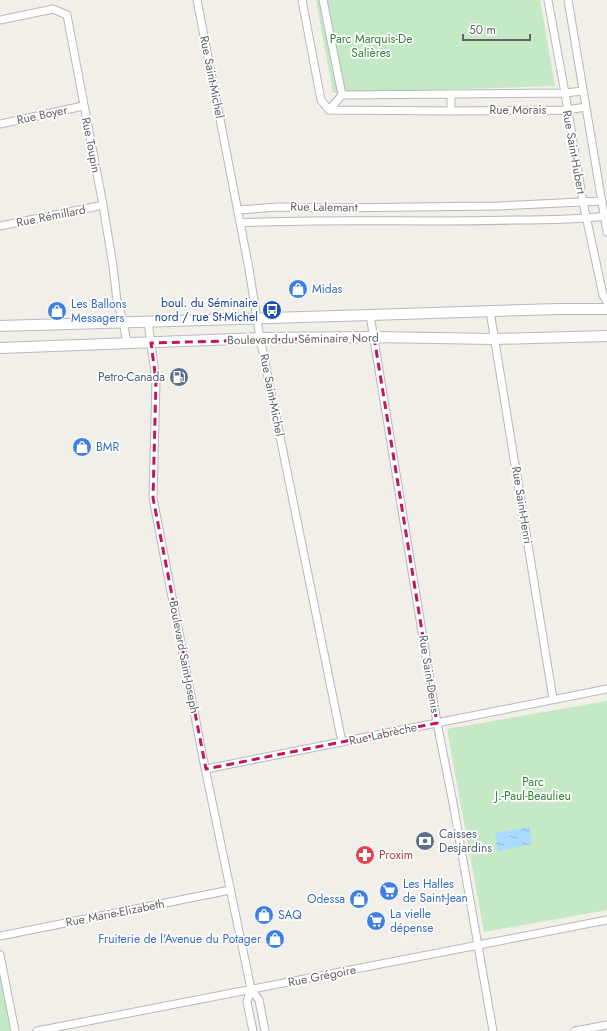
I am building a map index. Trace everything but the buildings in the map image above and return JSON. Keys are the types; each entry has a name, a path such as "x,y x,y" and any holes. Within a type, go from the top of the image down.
{"main road":[{"name":"Boulevard du Séminaire Nord","path":"0,326 123,321 148,322 559,309 607,309"},
{"name":"Boulevard du Séminaire Nord","path":"0,348 260,338 374,337 495,339 607,336"}],"street":[{"name":"Rue Saint-Michel","path":"197,0 238,210 258,319 260,338 342,742"},
{"path":"302,0 321,100 328,110 342,95 323,0"},
{"name":"Rue Saint-Hubert","path":"548,0 583,202 603,295 607,302"},
{"name":"Rue Saint-Hubert","path":"568,0 607,232"},
{"name":"Rue Toupin","path":"0,20 53,9 66,15 103,205 117,301 123,321 127,343"},
{"name":"Rue Morais","path":"342,95 565,93 583,91"},
{"path":"451,94 451,111"},
{"name":"Rue Boyer","path":"0,124 83,106"},
{"name":"Rue Morais","path":"328,110 451,111 567,110 586,108"},
{"name":"Rue Lalemant","path":"238,210 278,207 329,208 498,206 602,201"},
{"name":"Rue Rémillard","path":"0,226 103,205"},
{"path":"498,206 498,221"},
{"path":"410,207 410,222"},
{"name":"Rue Lalemant","path":"240,223 284,221 498,221 604,216"},
{"name":"Rue Saint-Henri","path":"490,311 553,699"},
{"name":"Rue Saint-Denis","path":"370,315 437,723 454,803 493,1031"},
{"name":"Boulevard Saint-Joseph","path":"148,322 156,380 153,498 230,890 251,989 259,1000 265,1031"},
{"name":"Rue Labrèche","path":"206,769 607,689"},
{"name":"Rue Marie-Elizabeth","path":"0,936 230,890"},
{"name":"Rue Grégoire","path":"37,1031 607,920"},
{"path":"0,955 15,1031"},
{"name":"Boulevard Saint-Joseph","path":"251,989 247,1002 253,1031"},
{"path":"575,1031 607,1025"}],"highlighted area":[{"path":"374,337 437,723 206,769 153,498 156,380 151,343"}],"green space":[{"name":"Parc Marquis-De Salières","path":"316,0 540,0 555,86 333,93"},
{"name":"Parc J.-Paul-Beaulieu","path":"607,701 607,910 484,932 447,729"},
{"path":"0,953 14,1031 0,1031"}],"water":[{"path":"529,827 532,844 498,851 495,833"}],"place":[{"name":"Midas","path":"298,289"},
{"name":"boul. du Séminaire nord / rue St-Michel","path":"272,310"},
{"name":"Les Ballons Messagers","path":"57,311"},
{"name":"Petro-Canada","path":"179,377"},
{"name":"BMR","path":"82,447"},
{"name":"Caisses Desjardins","path":"425,841"},
{"name":"Proxim","path":"365,855"},
{"name":"Les Halles de Saint-Jean","path":"389,891"},
{"name":"Odessa","path":"359,899"},
{"name":"SAQ","path":"264,915"},
{"name":"La vielle dépense","path":"376,921"},
{"name":"Fruiterie de l'Avenue du Potager","path":"275,939"}]}
